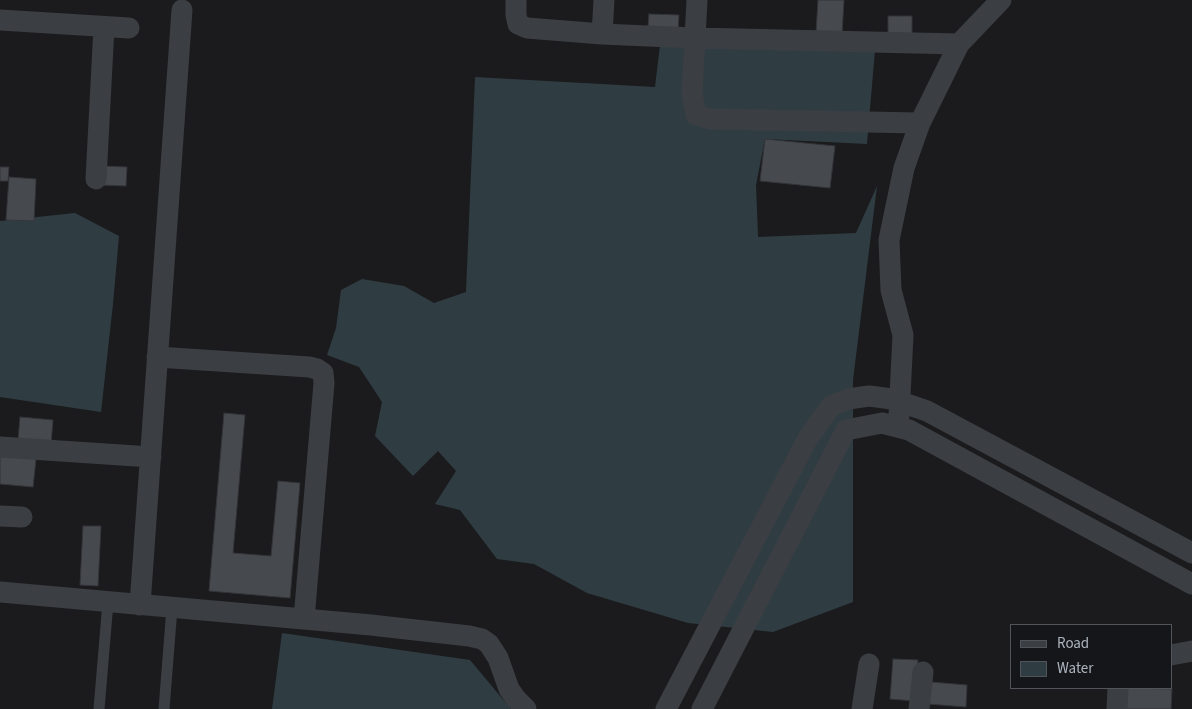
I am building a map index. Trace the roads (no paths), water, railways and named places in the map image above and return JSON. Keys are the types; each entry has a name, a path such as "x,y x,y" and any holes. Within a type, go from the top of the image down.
{"street":[{"path":"516,0 518,24 526,28 694,38 959,44"},
{"path":"602,34 604,0"},
{"path":"697,0 694,38 693,105 696,115 704,118 920,122"},
{"path":"898,427 903,335 891,290 889,240 904,168 920,122 959,44 1001,0"},
{"path":"140,605 182,10"},
{"path":"0,20 129,28"},
{"path":"96,179 104,27"},
{"path":"157,357 309,367 323,373 324,382 304,619"},
{"path":"666,709 808,438 830,406 848,399 869,396 900,402 927,411 1192,553"},
{"path":"702,709 846,430 882,423 909,430 1192,584"},
{"path":"0,447 151,457"},
{"path":"0,516 22,517"},
{"path":"0,592 371,625 469,636 482,639 489,644 498,658 508,689 526,709"},
{"path":"1172,655 1192,651"},
{"path":"862,709 868,664"},
{"path":"919,709 923,672"},
{"path":"1117,709 1118,689"}],"lane":[{"path":"99,709 108,602"},
{"path":"164,709 172,608"}],"water":[{"path":"660,45 875,50 867,144 765,139 756,185 758,237 856,233 877,186 853,380 853,602 773,632 688,623 587,593 534,564 497,559 460,510 435,504 456,471 438,451 413,476 375,436 382,402 359,367 327,355 336,328 341,290 362,279 404,286 434,303 466,292 475,77 655,87"},
{"path":"75,213 119,236 101,412 0,397 0,221"},
{"path":"282,633 470,660 511,709 272,709"}]}
